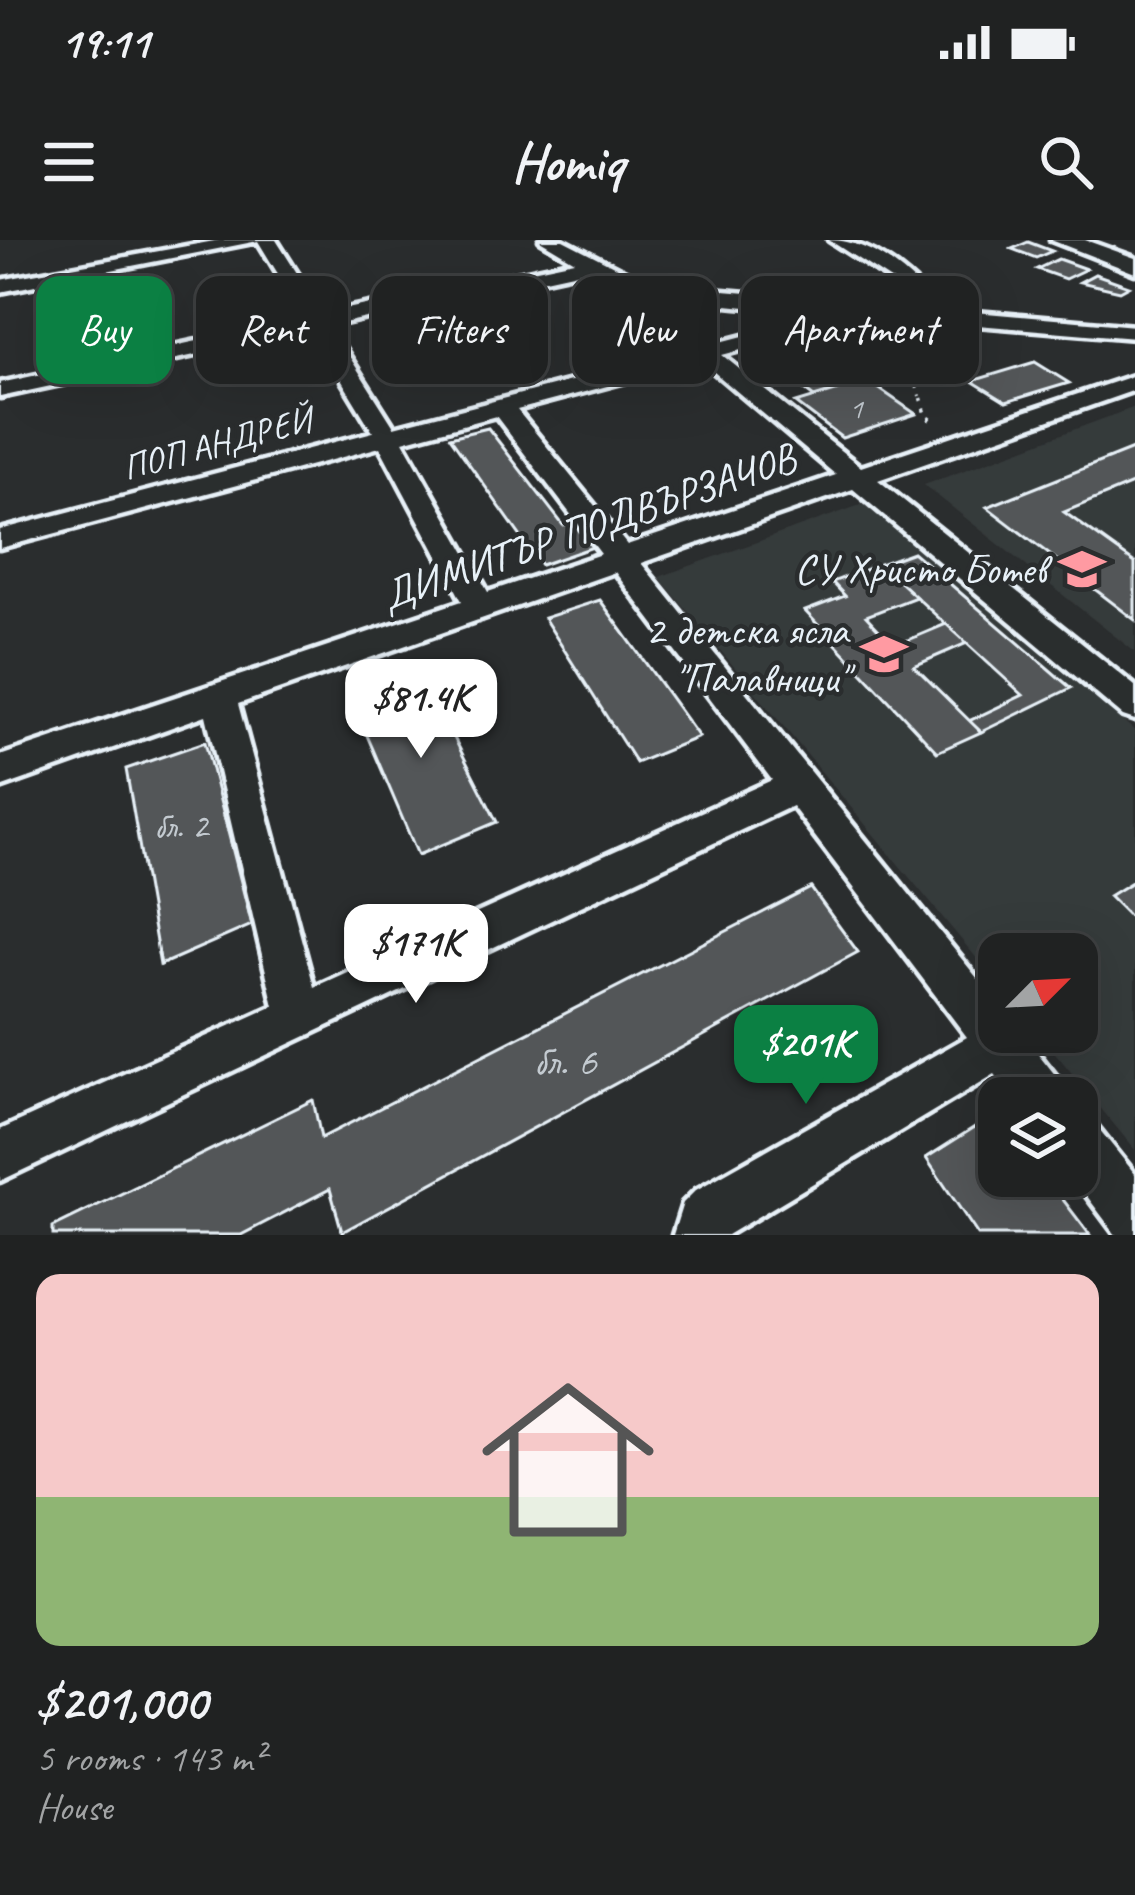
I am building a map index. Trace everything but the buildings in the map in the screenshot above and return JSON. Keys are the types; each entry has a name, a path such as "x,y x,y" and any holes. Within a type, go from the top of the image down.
{"main road":[{"path":"1063,240 1135,266"},
{"path":"1096,240 1135,253"}],"street":[{"path":"0,286 250,240"},
{"path":"267,240 288,276"},
{"path":"549,240 632,283 675,293 741,298"},
{"path":"838,240 897,276"},
{"path":"348,317 588,264"},
{"path":"979,318 1135,332"},
{"path":"0,390 196,349"},
{"path":"717,363 1135,706"},
{"path":"348,373 481,608"},
{"name":"ДИМИТЪР ПОДВЪРЗАЧОВ","path":"0,772 1135,382"},
{"name":"ПОП АНДРЕЙ","path":"0,539 578,384"},
{"path":"500,404 978,1016"},
{"path":"219,697 299,1016"},
{"path":"0,1156 798,785"},
{"path":"700,1235 702,1222 715,1210 985,1053"},
{"path":"1007,1053 1026,1077"},
{"path":"1098,1169 1135,1216"}],"path":[{"path":"913,384 926,416 964,442"}],"shaded area":[{"name":"СУ Христо Ботев","path":"1135,407 1135,652 924,485"},
{"name":"2 детска ясла \"Палавници\"","path":"866,503 1135,731 1135,1150 1098,1105 1098,1077 1075,1077 1055,1053 1098,1053 1098,933 978,933 978,960 659,577"}],"place":[{"name":"СУ Христо Ботев","path":"1082,569"},
{"name":"2 детска ясла \"Палавници\"","path":"884,654"}]}
